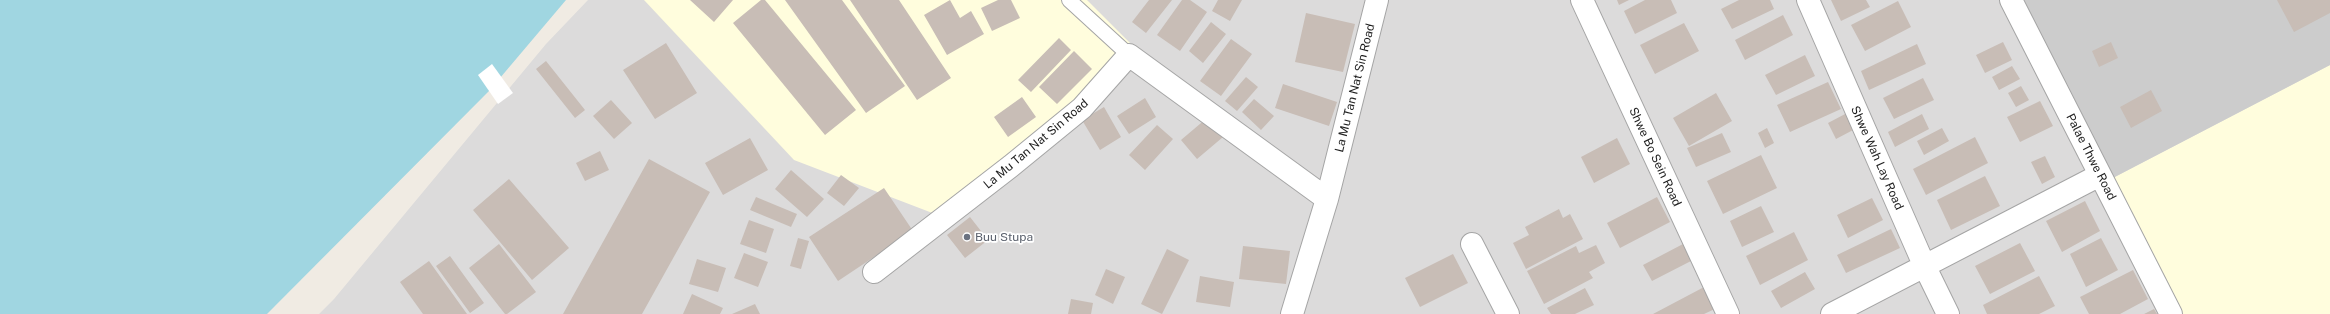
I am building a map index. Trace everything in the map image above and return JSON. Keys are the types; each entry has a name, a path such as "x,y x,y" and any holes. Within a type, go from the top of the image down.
{"street":[{"name":"La Mu Tan Nat Sin Road","path":"1292,314 1327,199 1377,0"},
{"name":"Shwe Bo Sein Road","path":"1582,0 1728,314"},
{"name":"Shwe Wah Lay Road","path":"1808,0 1925,267 1948,314"},
{"name":"Palae Thwe Road","path":"2011,0 2171,314"},
{"path":"1129,55 1327,199"},
{"name":"La Mu Tan Nat Sin Road","path":"874,272 1011,166 1082,108 1129,55"},
{"path":"1832,314 2100,175"},
{"path":"1472,244 1508,314"}],"lane":[{"path":"1069,0 1129,55"}],"shaded area":[{"path":"588,0 2330,0 2330,314 319,314 334,299 546,44"},
{"path":"644,0 1087,0 1132,45 1119,55 1033,155 935,214 794,160"},
{"path":"2021,0 2330,0 2330,65 2107,181"},
{"path":"2330,65 2330,314 2180,314 2107,181"}],"water":[{"path":"0,0 566,0 489,91 267,314 0,314"}],"pier":[{"path":"492,64 513,93 498,104 478,75"}],"building":[{"path":"690,0 733,0 714,22"},
{"path":"761,0 765,0 856,110 825,135 733,23"},
{"path":"785,0 842,0 905,86 866,113"},
{"path":"850,0 899,0 951,78 917,100"},
{"path":"950,0 960,18 971,11 984,34 947,55 924,15"},
{"path":"998,0 1011,0 1020,18 992,31 981,8"},
{"path":"1149,0 1172,0 1146,33 1132,22"},
{"path":"1182,0 1190,0 1207,12 1180,51 1157,35"},
{"path":"1218,0 1242,0 1230,21 1212,11"},
{"path":"1617,0 1629,0 1619,5"},
{"path":"1645,0 1671,0 1677,13 1635,34 1624,11"},
{"path":"1739,0 1770,0 1774,9 1732,29 1721,9"},
{"path":"1831,0 1866,0 1870,7 1841,21"},
{"path":"2277,0 2330,0 2330,13 2294,32"},
{"path":"1898,1 1911,27 1865,51 1851,25"},
{"path":"1306,13 1355,24 1343,72 1295,62"},
{"path":"1783,15 1793,35 1745,60 1735,40"},
{"path":"1211,22 1226,34 1203,63 1189,51"},
{"path":"1684,23 1699,51 1655,74 1640,45"},
{"path":"1059,38 1071,50 1031,92 1018,80"},
{"path":"1231,39 1252,54 1221,96 1200,81"},
{"path":"2003,42 2012,60 1985,73 1976,55"},
{"path":"2111,42 2118,58 2099,67 2092,51"},
{"path":"666,43 697,93 655,119 623,70"},
{"path":"1917,44 1926,64 1869,90 1861,71"},
{"path":"1074,51 1092,69 1057,104 1039,87"},
{"path":"1805,55 1815,76 1776,95 1765,75"},
{"path":"546,61 585,110 575,118 536,69"},
{"path":"2012,66 2020,79 1999,90 1992,77"},
{"path":"1246,77 1258,87 1237,111 1225,101"},
{"path":"1923,78 1934,100 1894,119 1883,98"},
{"path":"1828,82 1841,109 1790,132 1777,105"},
{"path":"1283,84 1337,102 1329,126 1275,108"},
{"path":"2021,86 2029,100 2016,107 2008,93"},
{"path":"2151,90 2162,111 2131,128 2120,107"},
{"path":"1716,93 1732,121 1689,146 1673,118"},
{"path":"1022,97 1036,117 1008,137 994,117"},
{"path":"1145,98 1156,117 1129,134 1117,116"},
{"path":"1254,99 1274,116 1261,130 1242,112"},
{"path":"611,100 632,123 614,139 593,116"},
{"path":"2040,101 2053,126 2020,142 2007,117"},
{"path":"1104,107 1121,137 1100,150 1082,120"},
{"path":"1847,113 1855,129 1836,139 1828,123"},
{"path":"1922,114 1929,129 1895,147 1888,132"},
{"path":"1207,118 1223,137 1197,159 1181,140"},
{"path":"1157,125 1173,139 1145,170 1129,155"},
{"path":"1767,128 1774,143 1765,148 1758,133"},
{"path":"1942,128 1949,141 1924,155 1917,141"},
{"path":"1722,133 1731,152 1696,167 1687,148"},
{"path":"1975,137 1988,163 1926,195 1913,169"},
{"path":"750,138 768,170 723,195 705,163"},
{"path":"1617,138 1630,164 1594,183 1581,157"},
{"path":"600,151 609,170 585,181 576,163"},
{"path":"1761,155 1777,188 1723,214 1707,181"},
{"path":"2045,156 2055,177 2042,184 2031,162"},
{"path":"649,159 710,192 642,314 563,314"},
{"path":"791,170 824,199 807,217 775,189"},
{"path":"841,175 859,188 844,206 827,193"},
{"path":"1985,176 2000,206 1951,230 1937,200"},
{"path":"509,179 569,248 532,280 473,210"},
{"path":"884,188 913,231 838,281 809,237"},
{"path":"756,197 797,214 791,227 750,210"},
{"path":"1657,197 1670,222 1620,248 1607,223"},
{"path":"1872,198 1883,220 1848,238 1837,215"},
{"path":"2085,201 2100,231 2062,252 2046,221"},
{"path":"1761,206 1774,232 1742,247 1730,221"},
{"path":"1559,209 1563,218 1570,214 1583,239 1526,269 1513,243 1529,235 1525,227"},
{"name":"Buu Stupa","path":"970,217 988,240 965,258 947,235"},
{"path":"749,220 774,229 766,253 740,244"},
{"path":"1891,229 1900,248 1846,273 1837,255"},
{"path":"1794,232 1808,260 1760,285 1746,256"},
{"path":"798,238 809,241 801,269 790,266"},
{"path":"2101,238 2118,270 2086,287 2070,254"},
{"path":"2020,243 2035,271 1990,294 1975,266"},
{"path":"499,244 536,292 507,314 505,314 469,268"},
{"path":"1683,244 1691,261 1652,281 1643,265"},
{"path":"1596,245 1605,263 1589,272 1593,278 1544,304 1527,271 1576,246 1579,253"},
{"path":"1243,246 1290,251 1286,284 1239,279"},
{"path":"1167,249 1189,260 1162,314 1141,304"},
{"path":"744,253 768,262 758,287 734,278"},
{"path":"1453,254 1468,283 1420,307 1405,278"},
{"path":"450,256 484,303 470,313 436,266"},
{"path":"697,259 726,268 718,292 689,284"},
{"path":"429,261 467,314 423,314 400,282"},
{"path":"1106,269 1125,277 1113,304 1095,295"},
{"path":"2133,270 2148,299 2120,314 2089,314 2080,297"},
{"path":"1805,272 1815,289 1781,308 1771,291"},
{"path":"1200,276 1234,282 1230,307 1196,302"},
{"path":"2039,276 2055,306 2039,314 1987,314 1983,305"},
{"path":"1706,286 1717,308 1704,314 1653,314"},
{"path":"1585,288 1594,305 1575,314 1551,314 1547,308"},
{"path":"692,294 723,308 720,314 683,314"},
{"path":"1071,299 1093,303 1091,314 1068,314"},
{"path":"755,304 760,314 732,314"},
{"path":"2154,309 2157,314 2144,314"}],"place":[{"name":"Buu Stupa","path":"967,237"}]}
